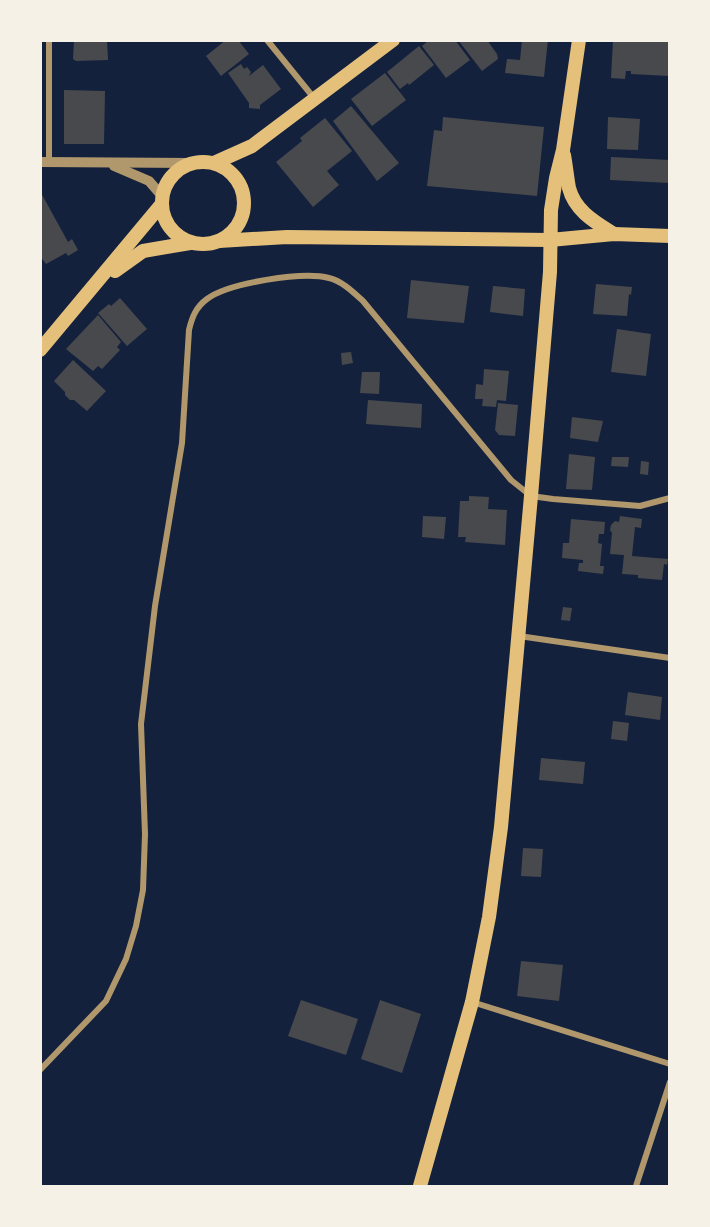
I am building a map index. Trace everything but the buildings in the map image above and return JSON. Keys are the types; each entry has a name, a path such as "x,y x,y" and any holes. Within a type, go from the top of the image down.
{"main road":[{"path":"214,163 252,146 393,40"},
{"path":"420,1186 472,1002 489,917 501,827 531,496 549,282 550,223 555,178 563,150 579,40"},
{"path":"563,150 569,188 575,203 589,218 614,234"},
{"path":"40,350 93,289 162,201 169,179 192,163 203,161 224,167 233,174 244,194 242,217 237,227 219,241"},
{"path":"162,201 167,224 181,238 190,243"},
{"path":"93,289 128,260 143,251 190,243 209,244 219,241 287,237 550,240 614,234 669,236"}],"street":[{"path":"49,40 45,162 192,163"},
{"path":"267,40 314,98"},
{"path":"105,163 149,182 162,201"},
{"path":"40,1070 106,1001 126,959 136,926 143,890 141,724 155,606 186,414 189,330 192,317 198,307 209,297 232,286 299,276 331,278 348,288 363,301 511,480 531,496 640,506 669,498"},
{"path":"518,636 669,658"},
{"path":"472,1002 669,1064"},
{"path":"636,1186 669,1082"}]}
